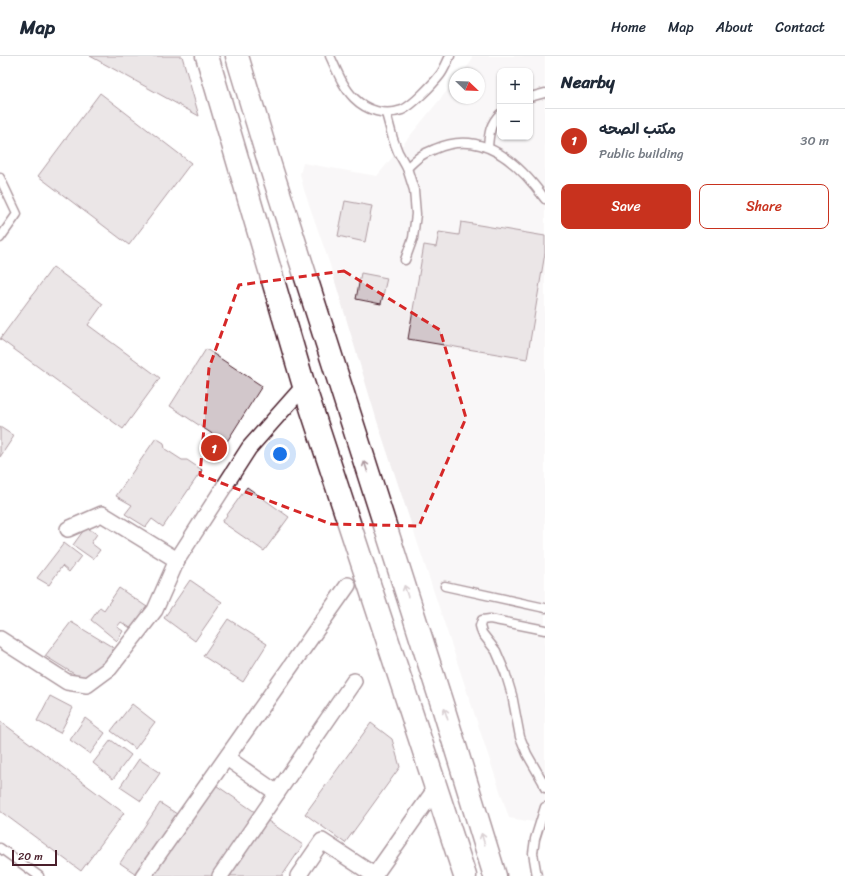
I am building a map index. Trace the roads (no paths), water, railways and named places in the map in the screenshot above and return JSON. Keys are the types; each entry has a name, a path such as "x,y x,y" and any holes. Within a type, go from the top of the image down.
{"main road":[{"path":"207,56 304,386 465,876"},
{"path":"237,56 272,172 444,708 495,876"}],"street":[{"path":"0,639 67,682 86,686 110,668 155,610 177,560 249,448 304,386"},
{"path":"68,529 102,514 177,560"},
{"path":"143,876 348,585"},
{"path":"220,876 354,681"},
{"path":"227,758 277,793"},
{"path":"298,876 322,841 374,876 436,788"}],"lane":[{"path":"330,56 340,78 354,98 368,109 386,113 403,110 417,100 441,74 450,56"},
{"path":"533,96 545,93"},
{"path":"386,113 393,139 407,168 414,190 416,214 413,238 405,260"},
{"path":"488,147 489,133 494,120 497,117"},
{"path":"407,168 423,154 443,146 458,142 473,143 488,147 500,153 519,168 545,198"},
{"path":"0,178 17,214 0,238"},
{"path":"445,586 545,608"},
{"path":"545,630 490,620 482,620 480,626 482,633 496,651 505,672 512,695 520,737 545,788"},
{"path":"537,876 533,853 535,838 545,807"},
{"path":"0,848 39,876"}],"place":[{"name":"مكتب الصحه","path":"214,448"}]}
